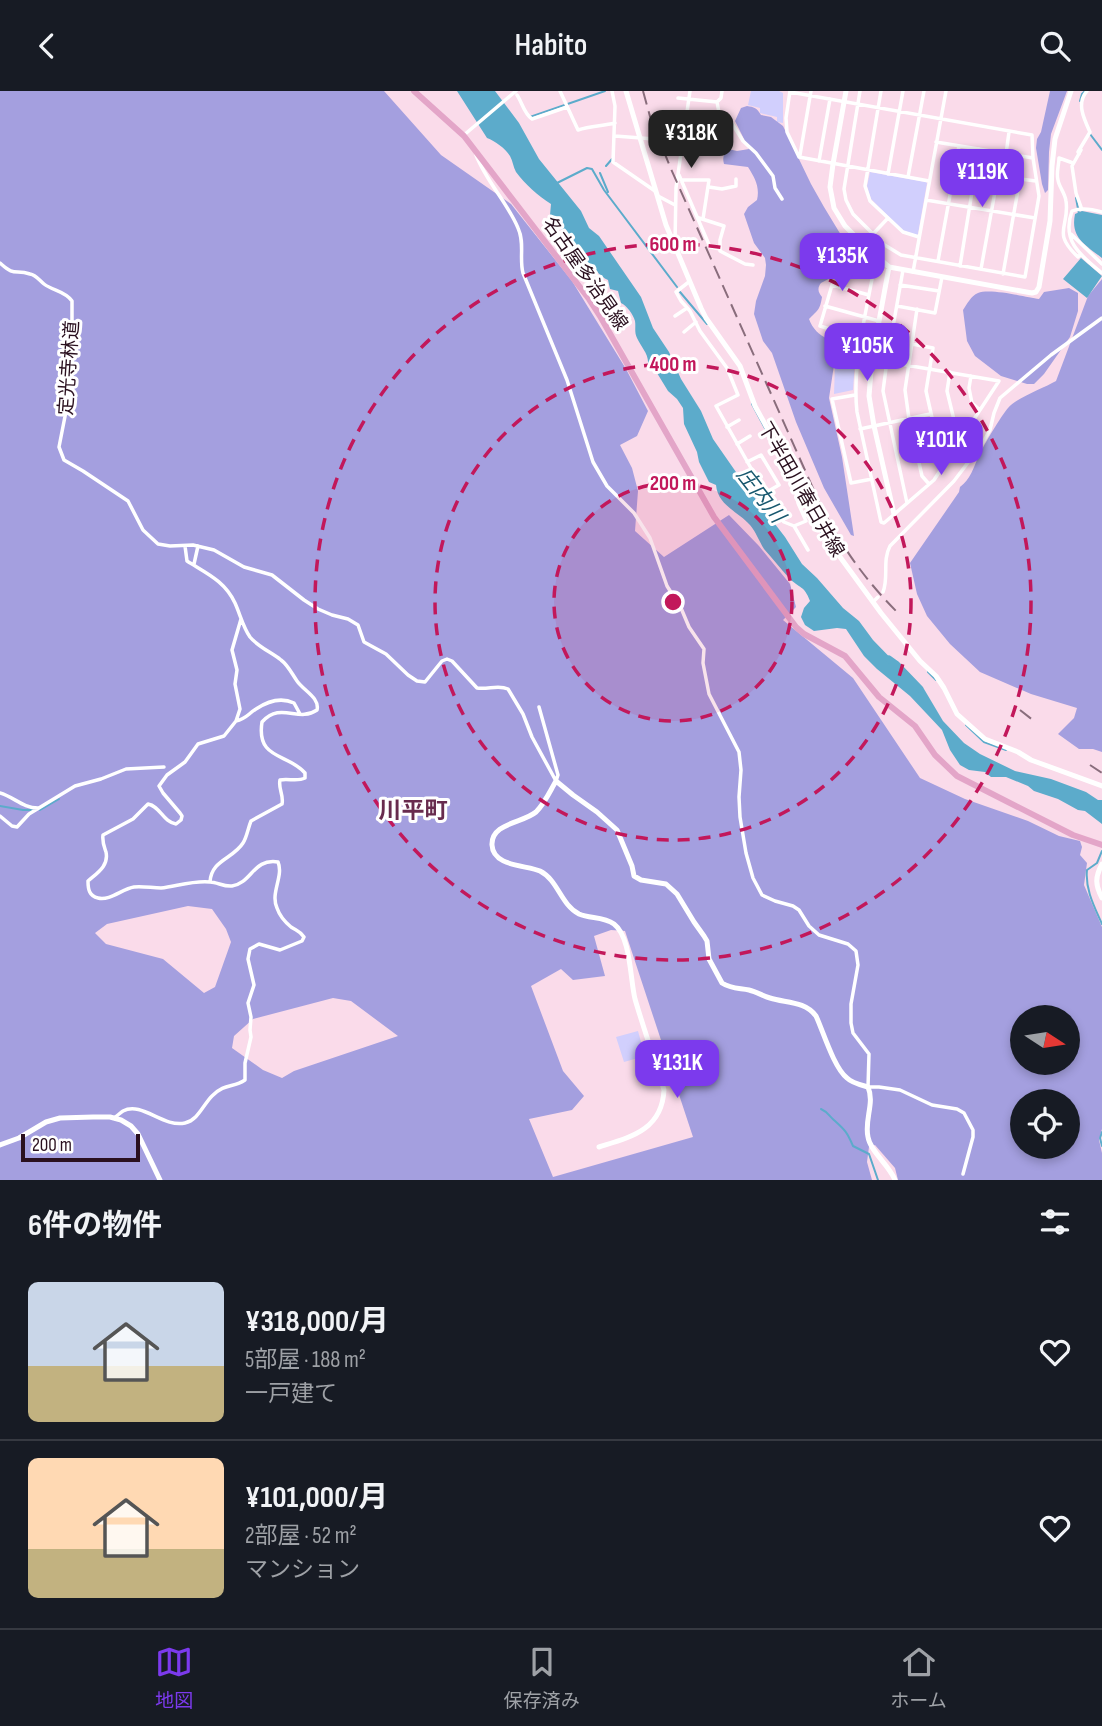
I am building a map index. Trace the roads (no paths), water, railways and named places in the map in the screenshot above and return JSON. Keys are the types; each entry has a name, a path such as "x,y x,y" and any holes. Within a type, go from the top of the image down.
{"main road":[{"name":"名古屋多治見線","path":"414,91 464,136 590,299 714,517 796,627 845,656 879,697 915,726 935,755 957,776 1073,835 1101,845"}],"street":[{"path":"560,91 578,130 591,125 598,127 615,123"},
{"path":"612,91 615,106 612,162 675,205"},
{"name":"下半田川春日井線","path":"626,91 675,249 706,318 740,366 755,407 832,546 873,602 936,677 957,714 979,736 1031,760 1102,786"},
{"path":"675,249 676,188 690,91"},
{"path":"678,98 717,101 721,98 722,91"},
{"path":"799,157 787,132 790,91 810,93 844,102 858,104 878,108 899,111 1032,135 1039,196 1025,277 901,255 893,252 853,214 844,188 847,166 858,104 860,91"},
{"path":"846,91 830,187 834,208 845,226 889,267 1032,293 1039,287 1050,221 1055,139 1071,91"},
{"path":"881,91 867,170 867,195 903,232 919,237"},
{"path":"888,174 903,91"},
{"path":"908,177 923,91"},
{"path":"913,272 946,91"},
{"path":"1082,208 1076,193 1072,166 1090,132 1082,112 1082,98 1087,91"},
{"path":"464,136 516,93 532,119 567,107"},
{"path":"799,157 810,93"},
{"path":"819,161 830,99"},
{"path":"717,101 720,118 730,120 743,141 756,153 773,176 775,188 782,199"},
{"path":"981,269 1009,131"},
{"path":"615,136 654,139"},
{"path":"936,142 1033,158"},
{"path":"472,146 477,160 519,229 522,244 521,268 567,380 593,462 607,486 634,513 650,538 667,586 704,649 703,663 709,694 739,753 740,817 752,878 762,895 793,905 819,935 848,944 856,951 858,965 850,1023 856,1039 869,1054 868,1087 872,1095 867,1135 870,1145 892,1171 895,1180"},
{"path":"938,262 958,146"},
{"path":"960,266 979,149"},
{"path":"799,157 929,181"},
{"path":"1073,163 1059,158 1054,179 1066,201 1063,232 1065,241 1078,257 1080,255"},
{"path":"679,173 701,219 710,247 720,249 745,264 753,265"},
{"path":"709,187 722,189 736,186 736,179"},
{"path":"1003,274 1020,179 1037,181"},
{"path":"681,180 709,180 701,219"},
{"path":"926,200 1035,218"},
{"path":"1102,212 1082,208 1072,211 1070,223 1073,244 1080,255 1102,273"},
{"path":"873,234 888,218"},
{"path":"701,219 724,226 720,249"},
{"path":"1071,235 1102,264"},
{"path":"862,339 820,326 832,285 853,272 864,245"},
{"path":"859,261 873,274 859,356 855,395 881,522 884,523 934,480 999,381 859,356"},
{"name":"定光寺林道","path":"0,263 12,273 26,273 37,277 49,287 70,297 73,306 69,396 58,447 64,460 128,501 143,530 158,544 185,546"},
{"path":"889,267 869,396 894,514"},
{"path":"902,270 883,391 907,503"},
{"path":"897,306 935,313 942,277"},
{"path":"690,281 676,292 727,368 738,395 716,406 765,493 767,502 784,522 794,526 808,550"},
{"path":"832,285 869,295"},
{"path":"900,285 939,291"},
{"path":"825,306 879,321"},
{"path":"675,316 687,308"},
{"path":"917,309 905,390 922,476 929,484"},
{"path":"883,591 886,553 890,546 954,481 982,444 990,430 1000,398 1051,355 1102,318"},
{"path":"684,332 696,323"},
{"path":"912,344 933,348 926,391 940,453 948,459"},
{"path":"950,372 947,391 956,428 964,435"},
{"path":"971,376 969,388 972,403 981,410"},
{"path":"855,395 832,400 851,483 872,479"},
{"path":"860,429 931,414"},
{"path":"727,427 738,420"},
{"path":"737,444 750,436"},
{"path":"747,462 761,455 779,485 765,493"},
{"path":"794,526 806,521 796,493 801,490"},
{"path":"210,882 212,870 245,842 251,821 282,804 280,781 299,781 305,778 302,770 270,751 262,737 262,722 274,712 310,714 317,710 318,705 285,663 251,638 225,587 187,561 185,546 198,546 222,553 248,569 272,575 304,600 332,615 348,619 358,625 364,642 386,654 416,681 425,682 442,661 447,659 477,688 508,689 556,781 617,830 634,876 641,880 666,884 677,894 705,936 709,959 722,983 812,1010 837,1066 849,1080 868,1087 900,1090 928,1103 964,1113 974,1137 963,1174"},
{"path":"194,564 198,546"},
{"path":"873,602 878,597"},
{"path":"114,1118 123,1111 135,1109 165,1121 192,1121 222,1087 245,1080 245,1063 251,1037 248,1003 254,985 248,952 259,944 280,950 302,941 304,937 285,921 276,908 280,867 278,862 262,863 245,879 229,886 210,882 164,888 131,887 103,898 91,895 88,888 88,881 105,863 107,856 103,835 133,819 148,804 156,807 171,823 176,824 181,820 180,813 159,786 167,775 185,762 198,744 224,736 236,720 240,709 235,684 237,670 232,650 241,619"},
{"path":"236,720 244,719 255,709 282,699 294,703 300,714"},
{"path":"539,707 558,775 544,803 535,813 496,832 493,850 510,864 538,870 547,875 571,909 588,917 602,918 613,923 622,932 635,999 664,1090 663,1103 657,1117 649,1126 639,1133 599,1147"},
{"path":"0,816 17,827 29,814 84,782 101,779 126,769 164,767"},
{"path":"0,793 26,807 38,808"},
{"path":"1102,864 1096,878 1102,898"},
{"path":"0,1145 60,1118 114,1118 131,1126 138,1134 160,1180"}],"waterway":[{"path":"530,117 605,91"},
{"path":"1080,101 1085,91"},
{"path":"1089,135 1102,150"},
{"path":"606,166 612,159"},
{"path":"557,183 587,168 592,169 604,190 677,287"},
{"path":"600,173 608,192"},
{"path":"1076,198 1079,214"},
{"path":"680,292 707,324"},
{"path":"752,404 798,490"},
{"path":"800,493 827,543"},
{"name":"庄内川","path":"889,659 920,689"},
{"path":"928,672 936,680"},
{"path":"966,725 984,742 1006,750"},
{"path":"40,810 59,799"},
{"path":"0,806 32,810"},
{"path":"1102,851 1097,863 1087,870 1087,884 1102,924"},
{"path":"821,1109 844,1129 853,1146 869,1154 878,1180"},
{"path":"1102,1132 1102,1146"}],"railway":[{"path":"643,91 651,120 671,169 820,504 854,562 898,613"},
{"path":"1020,710 1034,721"},
{"path":"1090,765 1102,773"}],"district":[{"name":"川平町","path":"413,810"}]}
